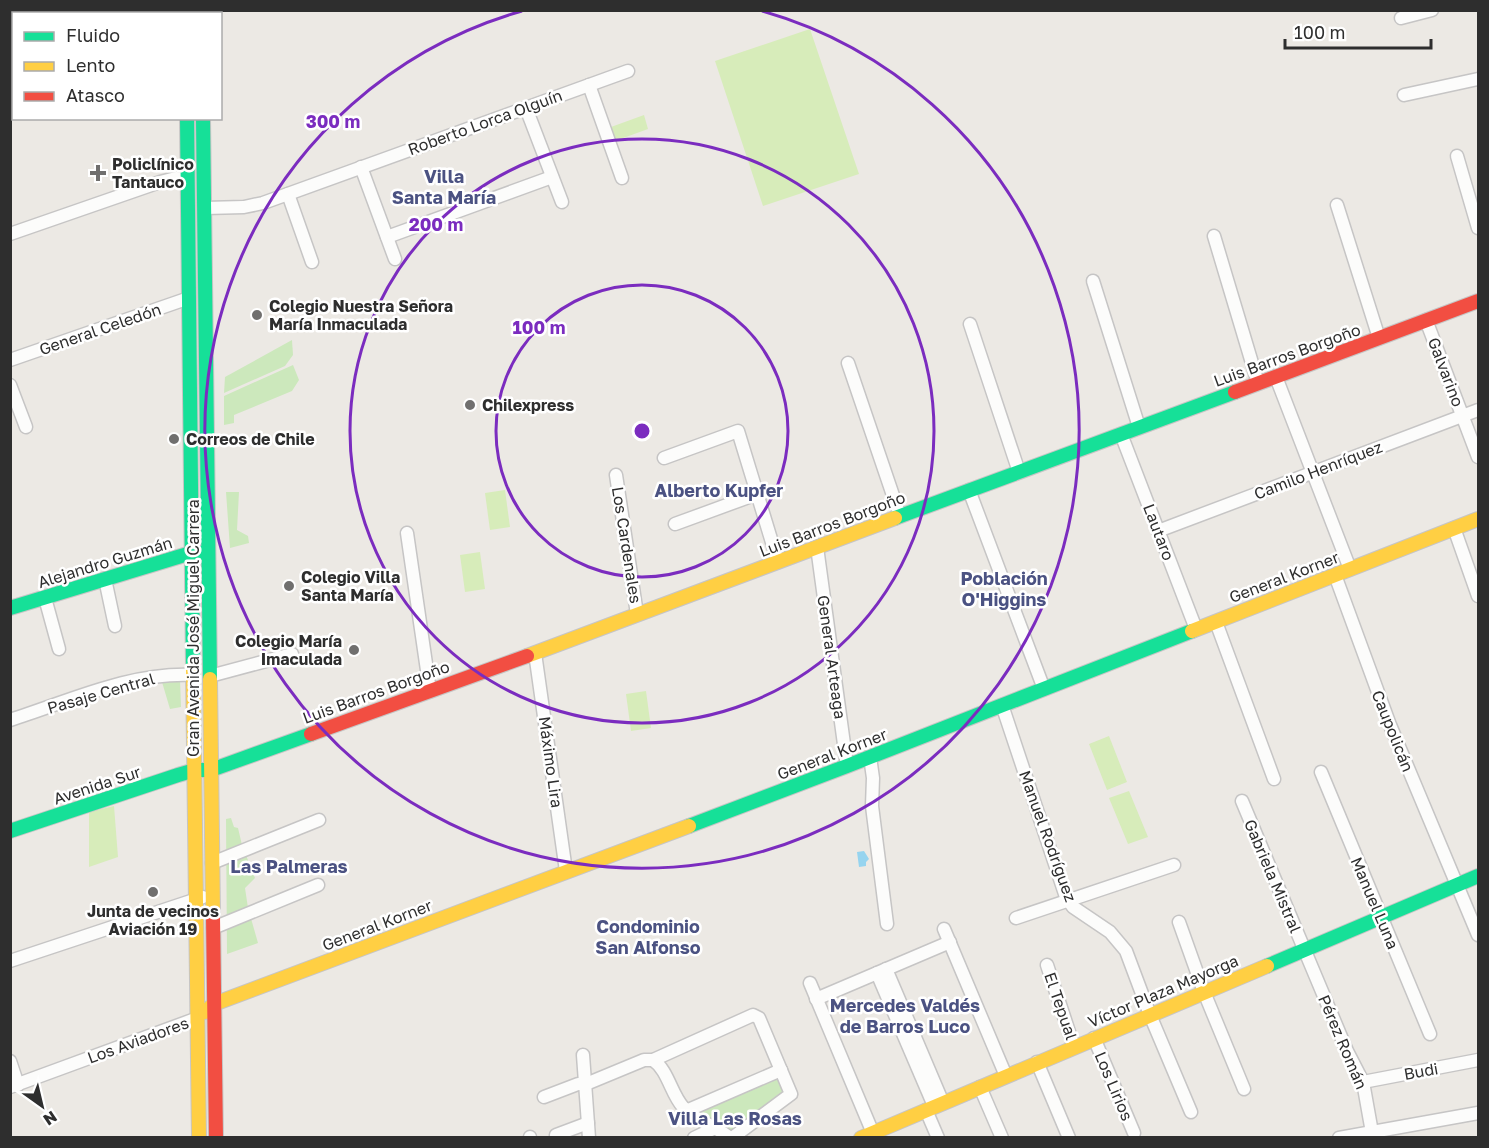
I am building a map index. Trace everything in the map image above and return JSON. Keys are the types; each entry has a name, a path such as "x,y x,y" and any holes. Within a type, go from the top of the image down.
{"street":[{"path":"1401,18 1432,10"},
{"name":"Roberto Lorca Olguín","path":"205,208 251,206 628,71"},
{"path":"1404,95 1479,78"},
{"path":"589,85 622,178"},
{"path":"526,108 562,202"},
{"name":"Gran Avenida José Miguel Carrera","path":"187,120 199,1137"},
{"name":"Gran Avenida José Miguel Carrera","path":"204,120 216,1137"},
{"path":"1456,156 1479,228"},
{"path":"361,167 395,259"},
{"path":"387,237 552,177"},
{"path":"10,234 160,182 176,178 188,179"},
{"path":"288,194 312,262"},
{"path":"1337,205 1379,338"},
{"path":"1214,237 1258,383"},
{"path":"1093,281 1138,427"},
{"name":"General Celedón","path":"10,360 189,298"},
{"name":"Luis Barros Borgoño","path":"195,770 211,770 535,653 1479,301"},
{"name":"Galvarino","path":"1426,320 1479,457"},
{"path":"970,324 1019,472"},
{"path":"848,363 900,516"},
{"path":"1276,377 1350,569"},
{"path":"10,385 26,427"},
{"name":"Camilo Henríquez","path":"1158,531 1479,410"},
{"path":"664,458 738,431 778,562"},
{"name":"Lautaro","path":"1121,434 1196,629"},
{"name":"Los Cardenales","path":"616,475 638,614"},
{"path":"969,490 1044,689"},
{"path":"675,524 757,494"},
{"name":"General Korner","path":"198,1018 214,1004 847,766 1479,519"},
{"path":"1454,528 1479,596"},
{"path":"407,533 430,691"},
{"name":"General Arteaga","path":"817,547 847,766"},
{"name":"Alejandro Guzmán","path":"10,608 191,553 209,553"},
{"name":"Caupolicán","path":"1335,575 1390,725 1479,935"},
{"path":"105,579 115,626"},
{"path":"45,598 59,648"},
{"path":"1216,622 1274,779"},
{"name":"Máximo Lira","path":"535,653 566,872"},
{"path":"210,676 292,654"},
{"name":"Pasaje Central","path":"10,720 139,679 164,675 193,675"},
{"name":"Manuel Rodríguez","path":"1002,705 1068,901 1079,912 1110,932 1122,944 1191,1112"},
{"path":"870,757 873,778 872,806 887,924"},
{"name":"Avenida Sur","path":"10,831 195,770"},
{"name":"Manuel Luna","path":"1320,772 1430,1034"},
{"name":"Gabriela Mistral","path":"1242,801 1304,950"},
{"path":"212,864 319,820"},
{"path":"1016,918 1174,865"},
{"name":"Víctor Plaza Mayorga","path":"870,1136 1037,1062 1479,876"},
{"path":"213,928 318,885"},
{"path":"10,961 197,897 213,896"},
{"path":"1179,922 1204,992 1244,1089"},
{"path":"944,929 1006,1076"},
{"path":"816,999 950,942"},
{"name":"Pérez Román","path":"1304,950 1347,1051 1363,1082 1372,1135"},
{"name":"El Tepual","path":"1047,965 1074,1047"},
{"path":"882,971 934,1106 938,1137"},
{"path":"810,983 870,1136"},
{"path":"544,1096 578,1084 586,1084 644,1060 653,1060 753,1015 759,1018 791,1094 731,1137 686,1111 653,1060"},
{"name":"Los Aviadores","path":"14,1086 198,1018"},
{"name":"Los Lirios","path":"1094,1038 1134,1133"},
{"path":"584,1055 589,1137"},
{"path":"10,1060 14,1086"},
{"name":"Budi","path":"1363,1082 1479,1060"},
{"path":"1037,1062 1070,1137"},
{"path":"686,1111 781,1070"},
{"path":"980,1087 1002,1137"},
{"path":"1339,1137 1372,1135 1479,1113"},
{"path":"556,1135 588,1123"},
{"path":"694,1137 715,1128"}],"green space":[{"path":"810,29 859,174 763,206 715,61"},
{"path":"644,115 648,129 615,141 611,127"},
{"path":"292,340 293,355 285,366 224,393 225,377"},
{"path":"293,365 299,380 292,391 234,415 234,423 224,425 224,396"},
{"path":"505,490 510,527 490,530 485,493"},
{"path":"226,492 239,492 237,530 248,536 249,543 230,548"},
{"path":"480,552 485,589 465,592 460,555"},
{"path":"180,679 181,707 170,709 162,682"},
{"path":"646,691 651,728 631,731 626,694"},
{"path":"1109,736 1127,782 1107,790 1089,744"},
{"path":"1129,791 1148,837 1128,844 1109,798"},
{"path":"114,806 118,857 89,867 89,812"},
{"path":"231,818 234,827 238,828 255,878 245,888 258,943 227,954 226,819"},
{"path":"777,1075 787,1093 734,1131 695,1110"}],"water":[{"path":"864,851 869,859 866,866 859,867 857,852"}],"traffic: fast":[{"path":"187,120 193,668"},
{"path":"203,120 210,679"},
{"path":"895,518 1235,392"},
{"path":"10,608 191,553 205,553"},
{"path":"689,826 1192,631"},
{"path":"10,831 178,775 195,770 211,770 311,734"},
{"path":"1267,966 1478,876"}],"traffic: slow":[{"path":"527,656 895,518"},
{"path":"1192,631 1478,519"},
{"path":"193,668 199,1138"},
{"path":"210,679 213,916"},
{"path":"205,1012 214,1004 689,826"},
{"path":"861,1138 1267,966"}],"traffic: jam":[{"path":"1235,392 1478,301"},
{"path":"311,734 527,656"},
{"path":"213,916 216,1138"}],"place":[{"name":"Policlínico Tantauco","path":"98,173"},
{"name":"Colegio Nuestra Señora María Inmaculada","path":"257,315"},
{"name":"Chilexpress","path":"470,405"},
{"name":"Correos de Chile","path":"174,439"},
{"name":"Colegio Villa Santa María","path":"289,586"},
{"name":"Colegio María Imaculada","path":"354,650"},
{"name":"Junta de vecinos Aviación 19","path":"153,892"}],"district":[{"name":"Villa Santa María","path":"444,187"},
{"name":"Alberto Kupfer","path":"719,491"},
{"name":"Población O'Higgins","path":"1004,589"},
{"name":"Las Palmeras","path":"289,867"},
{"name":"Condominio San Alfonso","path":"648,937"},
{"name":"Mercedes Valdés de Barros Luco","path":"905,1016"},
{"name":"Villa Las Rosas","path":"735,1119"}]}
